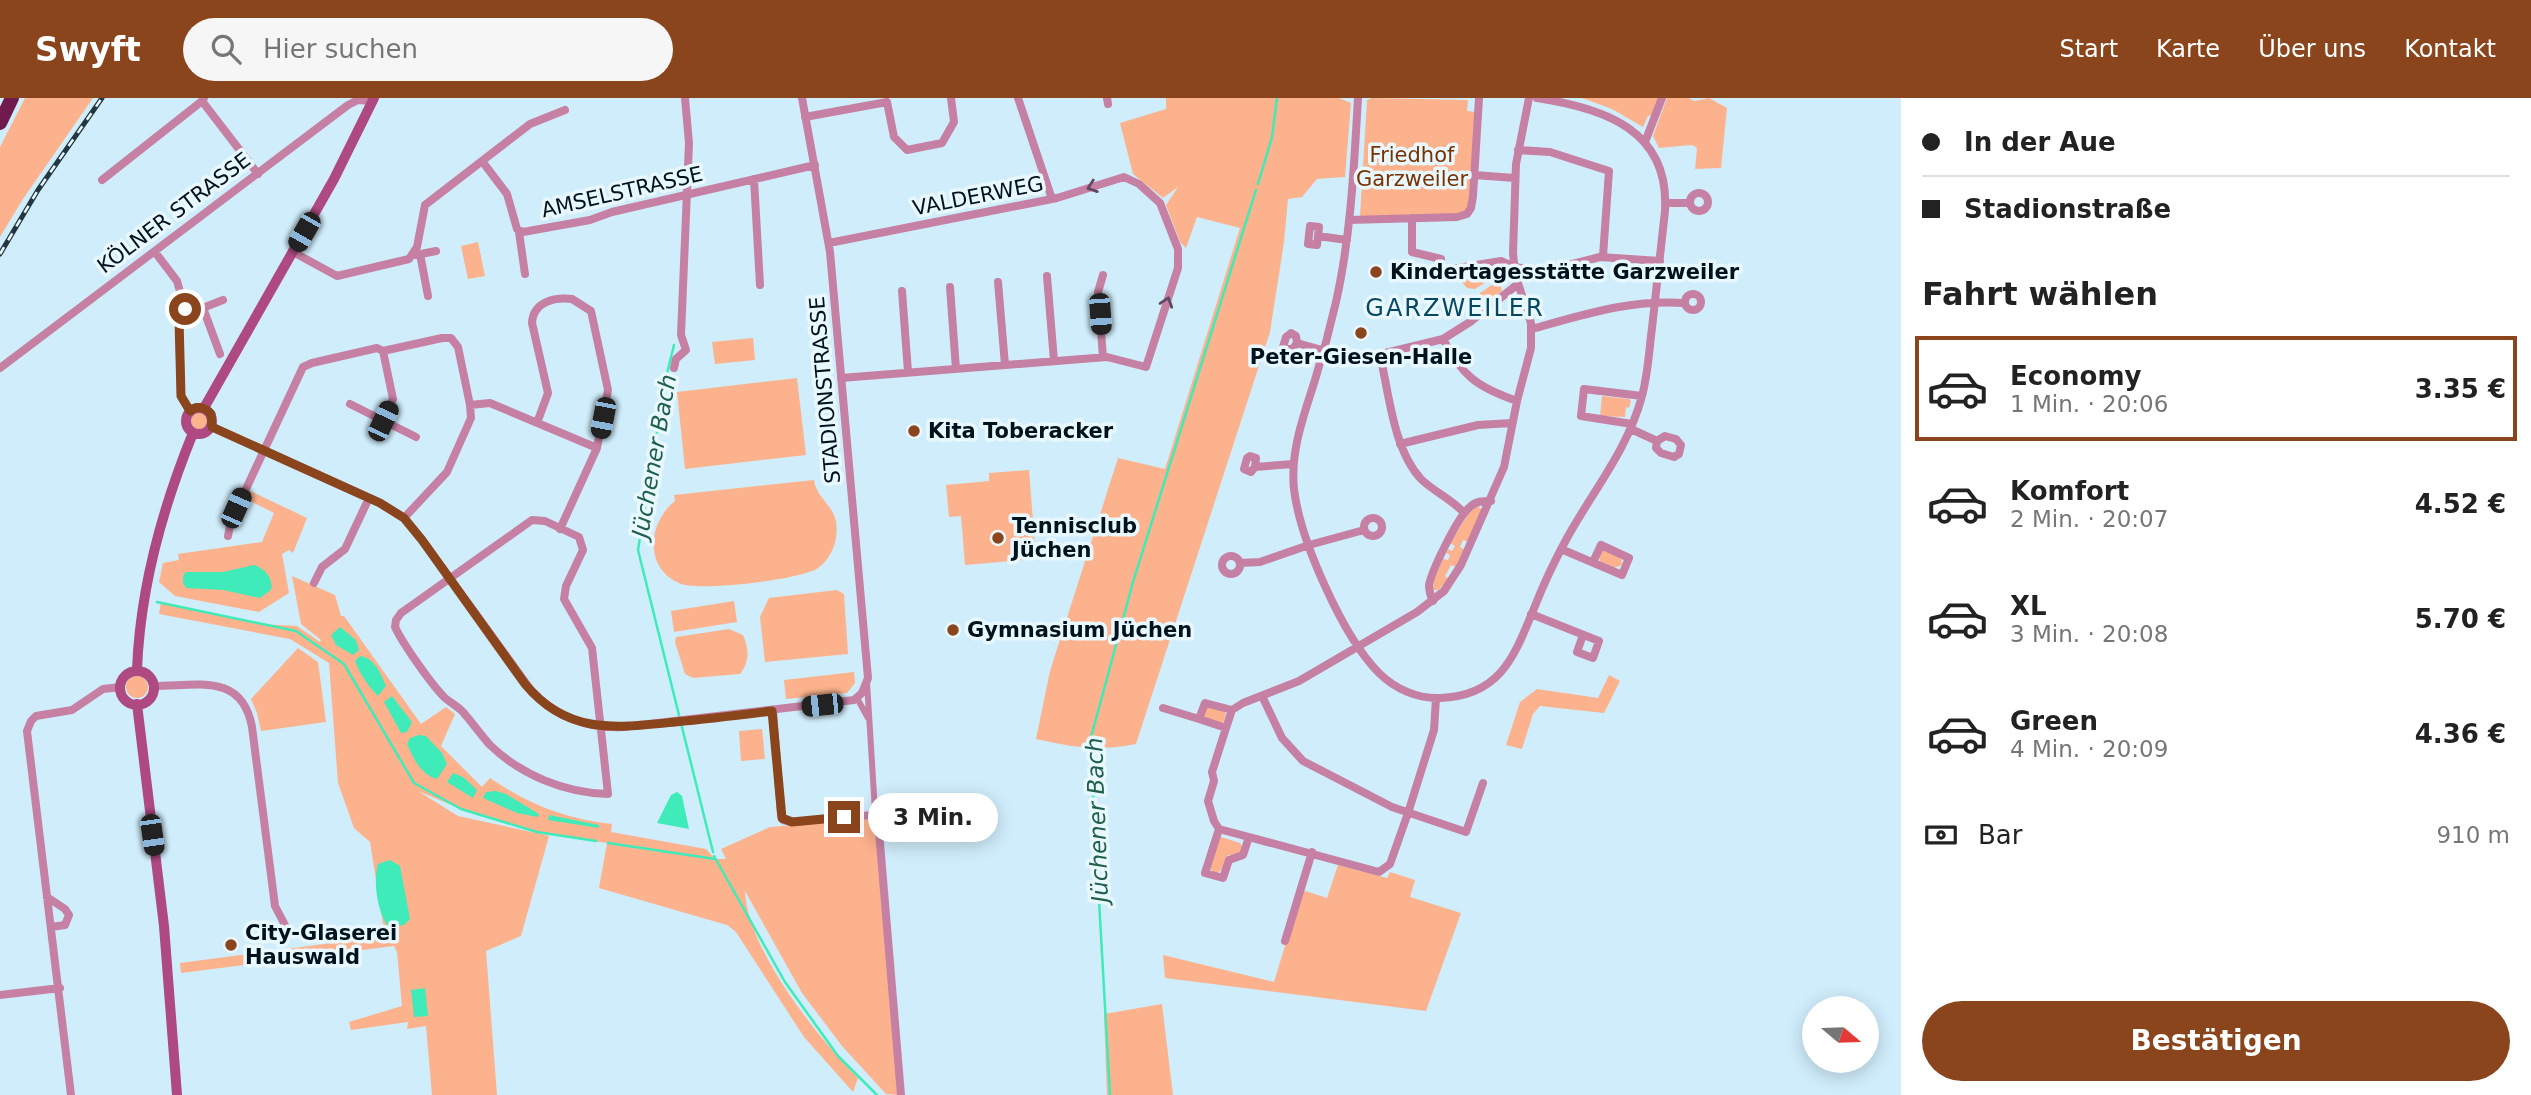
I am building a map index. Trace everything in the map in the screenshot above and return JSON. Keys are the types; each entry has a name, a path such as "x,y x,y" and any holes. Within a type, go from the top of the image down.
{"highway":[{"path":"0,123 12,98"}],"main road":[{"path":"204,408 344,160 373,99"},
{"path":"198,407 204,408 211,414 212,427 202,434 193,433 186,423 190,411 198,407"},
{"path":"137,670 143,606 155,548 169,495 193,433"},
{"path":"137,670 150,676 154,686 150,699 137,704 125,700 121,687 126,675 137,670"},
{"path":"137,704 163,918 177,1095"}],"street":[{"path":"674,368 676,359 686,350 681,335 689,130 685,98"},
{"name":"STADIONSTRASSE","path":"802,98 829,243 867,681"},
{"path":"805,117 886,100 894,137 907,150 942,143 954,122 951,98"},
{"path":"1018,98 1052,199"},
{"path":"1358,98 1347,240 1324,351 1293,464 1296,499 1309,545 1331,597 1358,646 1377,672 1390,683 1411,694 1436,698 1469,693 1500,674 1517,650 1561,549 1632,427 1642,396 1665,203 1660,168 1645,142 1626,126 1576,104 1537,98"},
{"path":"1349,220 1461,217 1469,212 1479,98"},
{"path":"1199,719 1207,702 1232,710 1299,681 1433,601 1456,574 1504,467 1529,356 1532,329 1514,267 1515,178 1529,98"},
{"path":"1645,142 1662,98"},
{"path":"102,180 203,99 258,174"},
{"name":"KÖLNER STRASSE","path":"0,368 353,102 373,99"},
{"path":"428,296 416,255 425,205 527,126 565,110"},
{"path":"1518,150 1550,152 1609,171 1603,256"},
{"name":"AMSELSTRASSE","path":"482,161 507,194 519,232 581,222 637,206 815,165"},
{"path":"1474,175 1515,178"},
{"name":"VALDERWEG","path":"829,243 1052,199 1119,178 1131,179 1160,202 1179,257 1178,268 1146,367 1103,357"},
{"path":"754,179 760,285"},
{"path":"1665,203 1690,203"},
{"path":"1412,218 1412,252 1441,259 1440,271 1500,261 1514,267 1556,268 1603,256 1660,261"},
{"path":"519,232 525,274"},
{"path":"1318,236 1347,240"},
{"path":"293,252 337,276 370,270 436,251"},
{"path":"155,252 177,281 185,309 179,319 181,396 190,411"},
{"path":"841,377 1103,357 1098,292 1103,275"},
{"path":"1047,276 1054,361"},
{"path":"998,282 1005,365"},
{"path":"1297,343 1357,358 1443,339 1458,331 1518,284"},
{"path":"950,288 956,369"},
{"path":"902,291 908,372"},
{"path":"537,423 548,393 532,316 536,307 542,303 572,299 591,311 607,381 607,394 597,448 560,528"},
{"path":"185,309 195,311 223,300"},
{"path":"1532,329 1636,303 1684,303"},
{"path":"203,308 220,354"},
{"path":"228,536 230,521 303,367 312,362 377,348 383,351 442,338 453,339 458,347 470,405 470,421 447,472 404,518"},
{"path":"1443,339 1456,363 1467,376 1490,392 1517,401"},
{"path":"383,351 393,399 383,421"},
{"path":"1380,355 1400,444 1410,466 1422,480 1464,513"},
{"path":"1642,396 1584,389 1581,415 1632,427 1657,441"},
{"path":"470,405 488,402 597,448"},
{"path":"350,404 416,437"},
{"path":"1400,444 1478,425 1512,423"},
{"path":"212,427 369,498 404,518 536,696 566,717 601,727 685,721 845,703 857,698 867,681"},
{"path":"1255,467 1293,464"},
{"path":"314,583 322,567 345,549 369,498"},
{"path":"1433,601 1429,590 1432,577 1464,513 1476,502 1490,501"},
{"path":"542,520 560,528 579,537 583,550 565,589 564,599 566,607 592,646 608,794 577,791 537,777 514,764 490,744 461,710 443,695 395,626 401,613 529,521 542,520"},
{"path":"1241,563 1261,562 1364,530"},
{"path":"1561,549 1622,575 1629,558 1601,545 1593,562"},
{"path":"1531,614 1583,635"},
{"path":"867,681 875,811 873,815"},
{"path":"154,686 220,686 237,695 245,705 252,727 275,906 287,929"},
{"path":"71,1095 27,728 36,716 72,710 103,689 121,687"},
{"path":"1262,696 1282,738 1298,757 1408,813 1466,832 1483,783"},
{"path":"857,698 869,720"},
{"path":"1232,710 1212,772 1213,781 1208,801 1219,829 1382,871 1390,864 1434,730 1436,698"},
{"path":"1163,708 1226,728"},
{"path":"772,711 783,820 792,822 873,815"},
{"path":"873,815 878,821 901,1095"},
{"path":"1219,829 1205,873 1223,878 1228,861 1243,855 1249,836"},
{"path":"1285,941 1312,852"},
{"path":"47,897 65,909 69,915 69,921 65,925 51,927"},
{"path":"0,995 60,988"}],"green space":[{"path":"25,98 93,98 0,237 0,147"},
{"path":"1166,98 1339,98 1351,103 1345,177 1317,179 1302,197 1288,199 1270,332 1136,744 1109,748 1073,746 1036,739 1050,671 1118,458 1165,469 1240,228 1197,217 1186,248 1180,242 1166,205 1178,187 1163,198 1133,174 1120,123 1166,109"},
{"path":"1582,98 1659,98 1643,127 1612,109"},
{"path":"1667,98 1689,98 1694,101 1709,98 1727,108 1721,168 1695,169 1697,148 1692,145 1659,148 1653,136"},
{"name":"Friedhof Garzweiler","path":"1367,100 1468,100 1467,111 1476,112 1471,204 1466,213 1412,217 1360,216"},
{"path":"478,242 485,276 468,279 461,246"},
{"path":"1493,272 1494,277 1475,289 1467,288 1461,281"},
{"path":"1499,280 1502,291 1482,307 1479,302 1480,293"},
{"path":"753,338 755,360 715,364 712,342"},
{"path":"797,378 806,455 685,469 677,392"},
{"path":"1602,396 1629,399 1631,401 1629,408 1626,407 1625,417 1600,416"},
{"path":"196,413 202,413 207,421 205,427 196,429 191,424 191,418"},
{"name":"Tennisclub Jüchen","path":"1029,470 1036,559 965,565 961,516 949,517 946,485 989,481 989,473"},
{"path":"814,480 819,494 832,511 837,527 833,550 818,568 792,577 772,580 692,586 681,584 660,568 655,557 655,533 659,521 675,501 674,495"},
{"path":"248,490 307,518 293,553 289,550 282,554 289,593 259,612 175,596 159,582 163,563 179,560 178,554 262,542 274,513 244,498"},
{"path":"1478,506 1484,508 1469,542 1463,540 1460,547 1465,550 1456,567 1451,565 1445,576 1449,579 1438,590 1433,590 1434,580 1443,559 1448,560 1450,555 1446,553 1448,549 1452,551 1455,546 1450,543 1471,510"},
{"path":"1606,550 1621,557 1620,566 1609,566 1601,562 1599,558 1602,551"},
{"path":"292,576 335,595 341,616 344,616 421,724 446,707 455,714 441,746 482,787 490,778 548,809 612,824 611,832 706,849 715,859 726,859 721,849 770,827 871,819 876,825 899,1095 886,1094 842,1046 802,993 745,891 749,914 771,965 823,1040 858,1078 853,1092 804,1037 736,932 727,925 599,888 607,843 537,833 549,836 521,936 486,951 497,1095 432,1095 426,1026 407,1029 408,1022 351,1030 349,1022 402,1006 397,952 394,946 181,973 180,963 385,936 370,842 354,828 338,783 329,663 290,639 159,614 161,602 261,624 297,626 320,642 321,640 301,624","holes":["418,791 461,809 536,833 458,816"]},
{"path":"837,590 844,594 848,654 765,662 760,617 769,598"},
{"path":"734,601 737,622 674,632 671,611"},
{"path":"729,629 743,635 746,645 747,660 740,674 693,678 685,674 675,642 676,637"},
{"path":"298,648 318,662 326,722 261,731 251,699"},
{"path":"854,672 855,683 847,693 786,699 784,680"},
{"path":"1609,675 1620,681 1604,713 1540,706 1533,714 1522,749 1506,745 1520,702 1537,689 1598,698"},
{"path":"137,676 145,679 148,687 145,695 137,698 129,695 126,687 129,679"},
{"path":"1207,706 1224,711 1226,714 1223,723 1204,717"},
{"path":"762,729 765,759 741,761 739,731"},
{"path":"1221,837 1240,843 1243,848 1238,855 1228,855 1218,873 1210,870 1218,839"},
{"path":"1338,865 1387,878 1390,872 1415,880 1410,897 1461,913 1426,1011 1165,978 1163,955 1274,982 1302,890 1327,898"},
{"path":"1162,1004 1173,1095 1107,1095 1104,1014"}],"shaded area":[{"path":"254,565 265,571 272,586 271,590 260,598 223,590 186,588 183,583 186,572 223,572"},
{"path":"340,627 356,640 359,650 353,655 336,645 331,635"},
{"path":"360,656 374,663 382,677 386,686 378,696 357,666 355,661"},
{"path":"392,696 412,722 407,732 401,733 384,702"},
{"path":"426,736 442,753 447,764 437,779 422,770 407,744 410,738"},
{"path":"453,773 463,777 477,790 473,798 447,782"},
{"path":"496,791 539,814 538,817 517,813 483,798 486,792"},
{"path":"677,792 682,796 689,829 657,823 671,795"},
{"path":"549,815 599,825 599,828 548,820"},
{"path":"390,860 400,866 410,919 404,925 388,926 377,896 378,864"},
{"path":"425,988 428,1016 414,1017 411,990"}],"waterway":[{"name":"Jüchener Bach","path":"1258,184 1272,137 1277,98"},
{"name":"Jüchener Bach","path":"1110,1095 1090,741 1133,582 1256,190"},
{"name":"Jüchener Bach","path":"674,345 665,382 638,550 713,852"},
{"path":"157,602 296,631 344,664 414,783 461,809 537,832 596,841"},
{"path":"608,843 715,859"},
{"name":"Jüchener Bach","path":"714,856 785,982 838,1056 877,1095"}],"railway":[{"path":"0,254 38,190 102,98"}],"place":[{"name":"Kindertagesstätte Garzweiler","path":"1376,272"},
{"name":"Peter-Giesen-Halle","path":"1361,333"},
{"name":"Kita Toberacker","path":"914,431"},
{"name":"Tennisclub Jüchen","path":"998,538"},
{"name":"Gymnasium Jüchen","path":"953,630"},
{"name":"City-Glaserei Hauswald","path":"231,945"}],"district":[{"name":"GARZWEILER","path":"1455,308"}],"route":[{"path":"185,309 179,319 181,396 190,411 198,407 204,408 213,418 212,427 380,503 404,518 525,684 545,704 574,720 608,727 772,711 783,820 792,822 844,817"}]}
